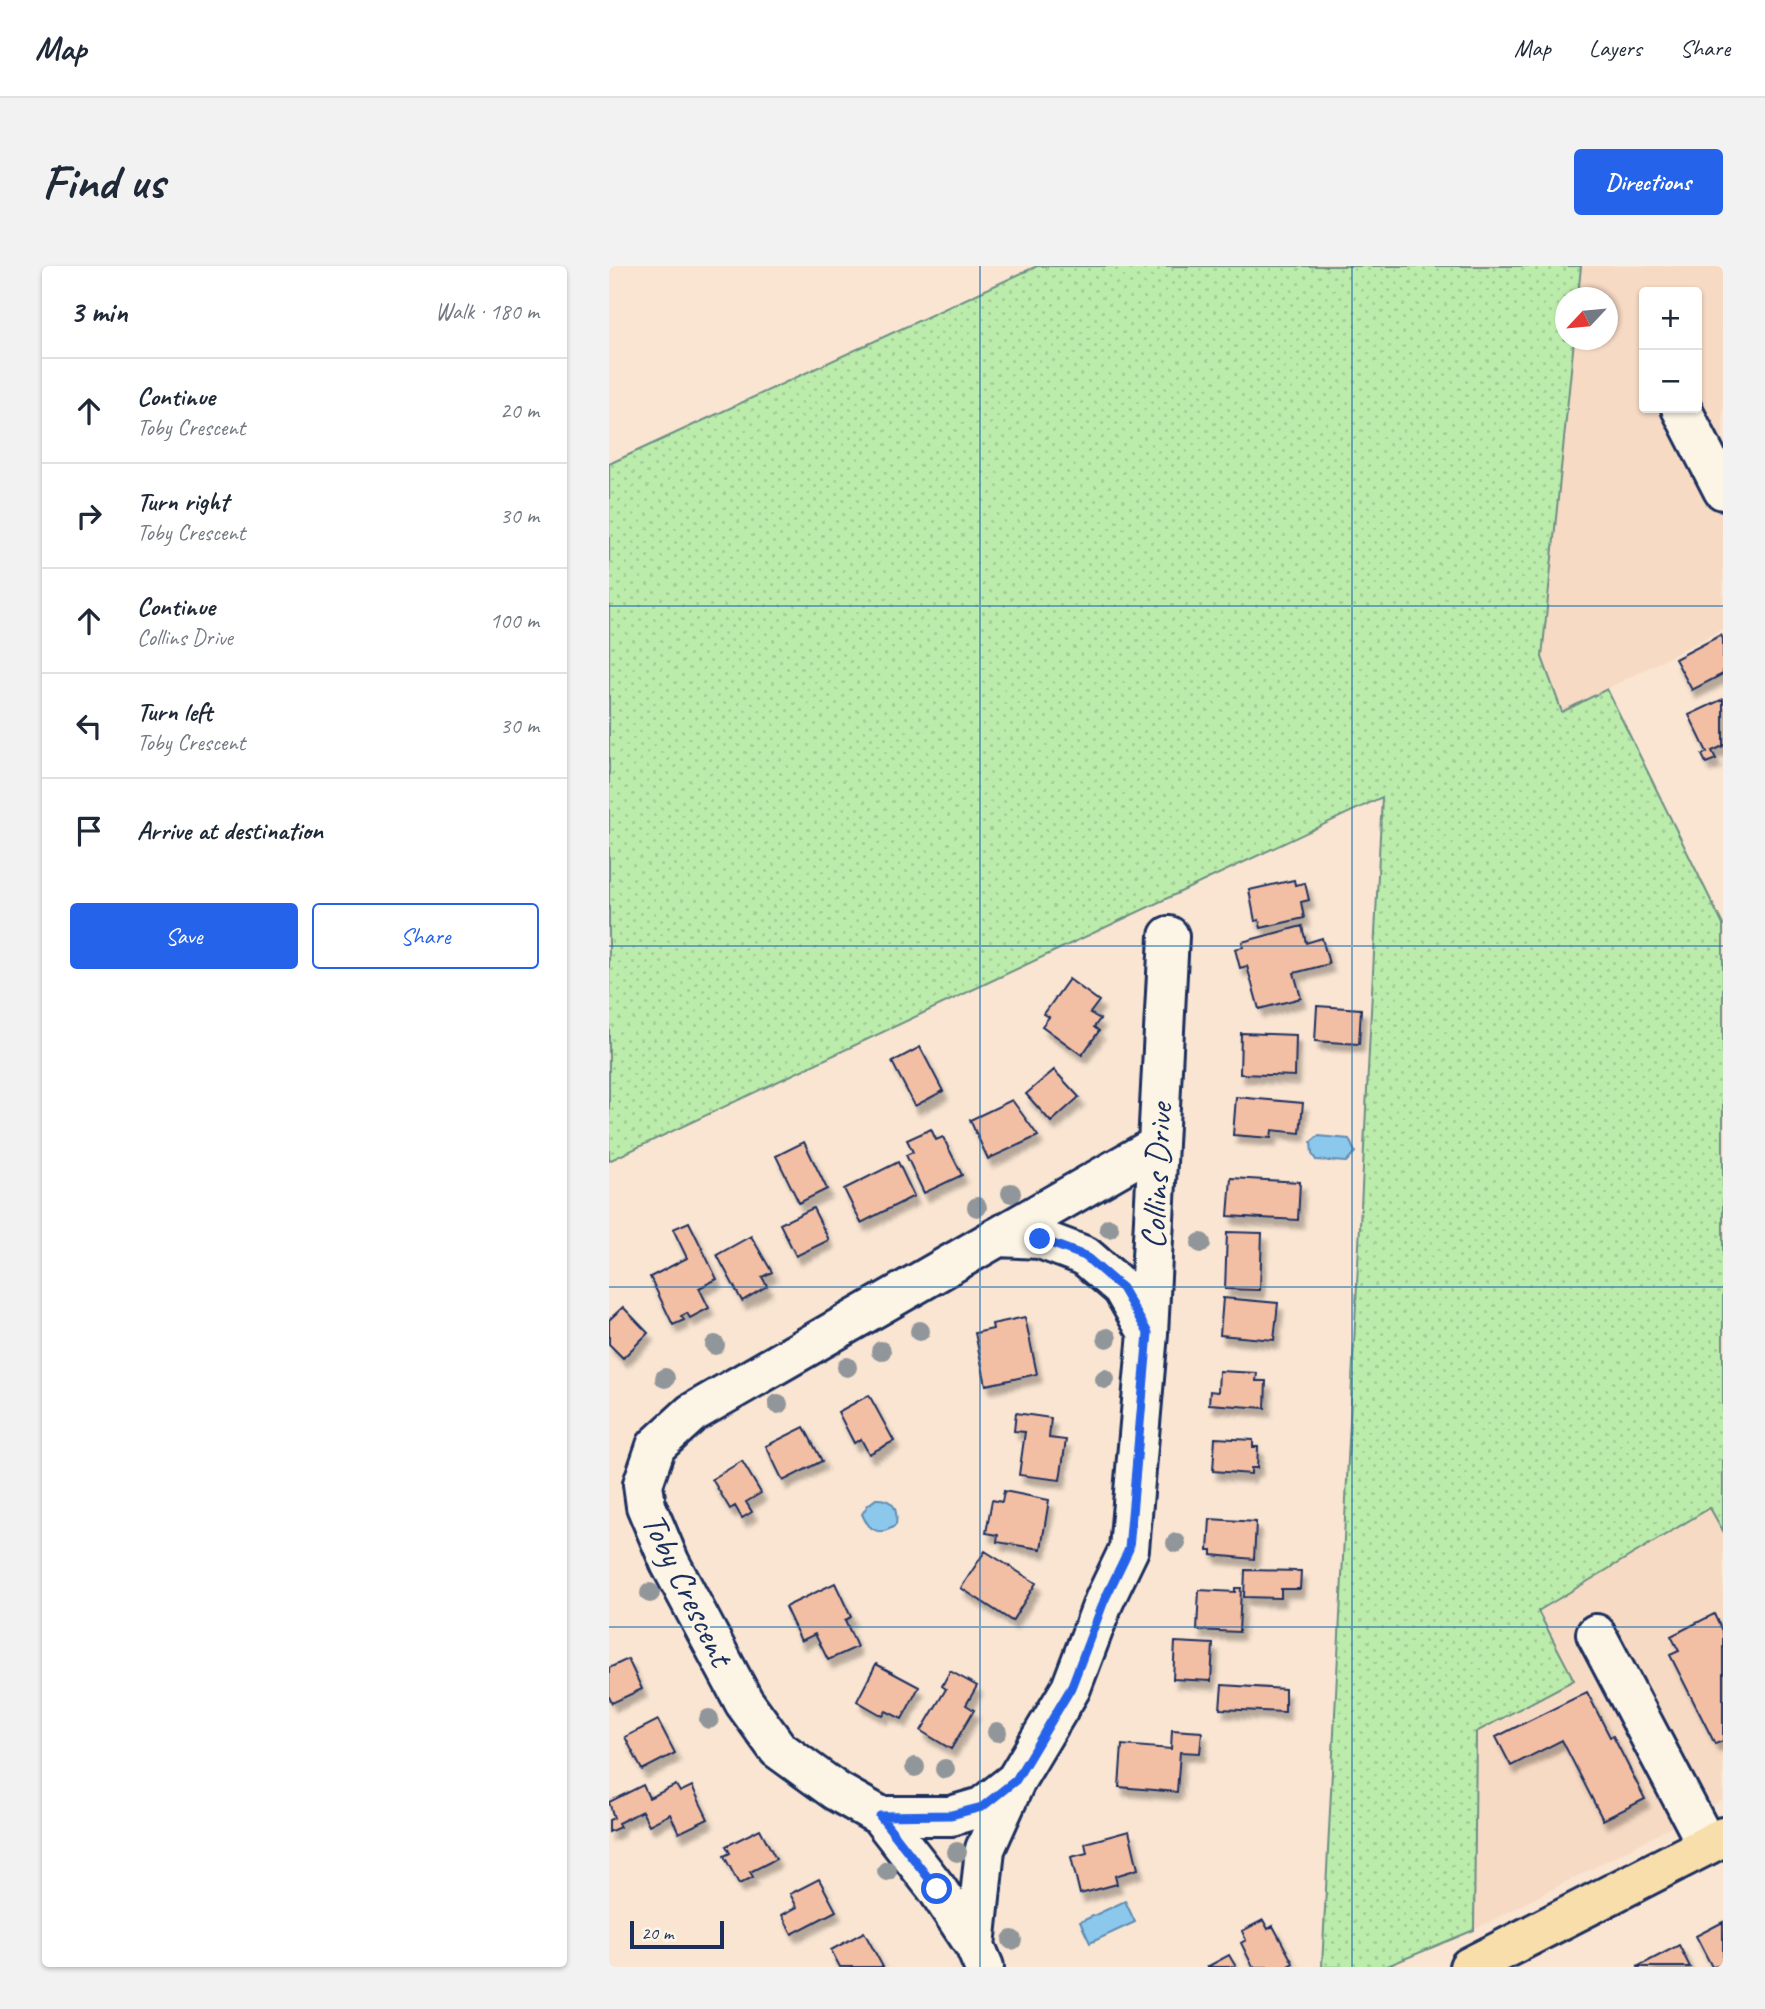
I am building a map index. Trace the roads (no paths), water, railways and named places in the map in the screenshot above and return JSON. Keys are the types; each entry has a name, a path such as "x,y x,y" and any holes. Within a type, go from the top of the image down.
{"main road":[{"path":"1469,1967 1715,1841"}],"street":[{"path":"1684,413 1723,490"},
{"name":"Collins Drive","path":"979,1957 985,1849 1016,1780 1071,1688 1104,1601 1129,1549 1148,1333 1169,936"},
{"name":"Toby Crescent","path":"979,1957 937,1889 880,1816 837,1791 778,1749 744,1702 670,1563 646,1506 643,1484 656,1446 692,1413 1158,1145"},
{"path":"998,1237 1040,1239 1085,1256 1122,1288 1148,1333"},
{"path":"1596,1634 1715,1841"},
{"path":"880,1816 951,1815 982,1807 1016,1780"}],"water":[{"path":"1318,1136 1349,1139 1355,1152 1346,1162 1316,1160 1312,1154 1311,1142"},
{"path":"876,1499 891,1503 895,1510 896,1525 885,1531 872,1528 862,1514"},
{"path":"1125,1901 1135,1922 1090,1943 1080,1922"}]}
